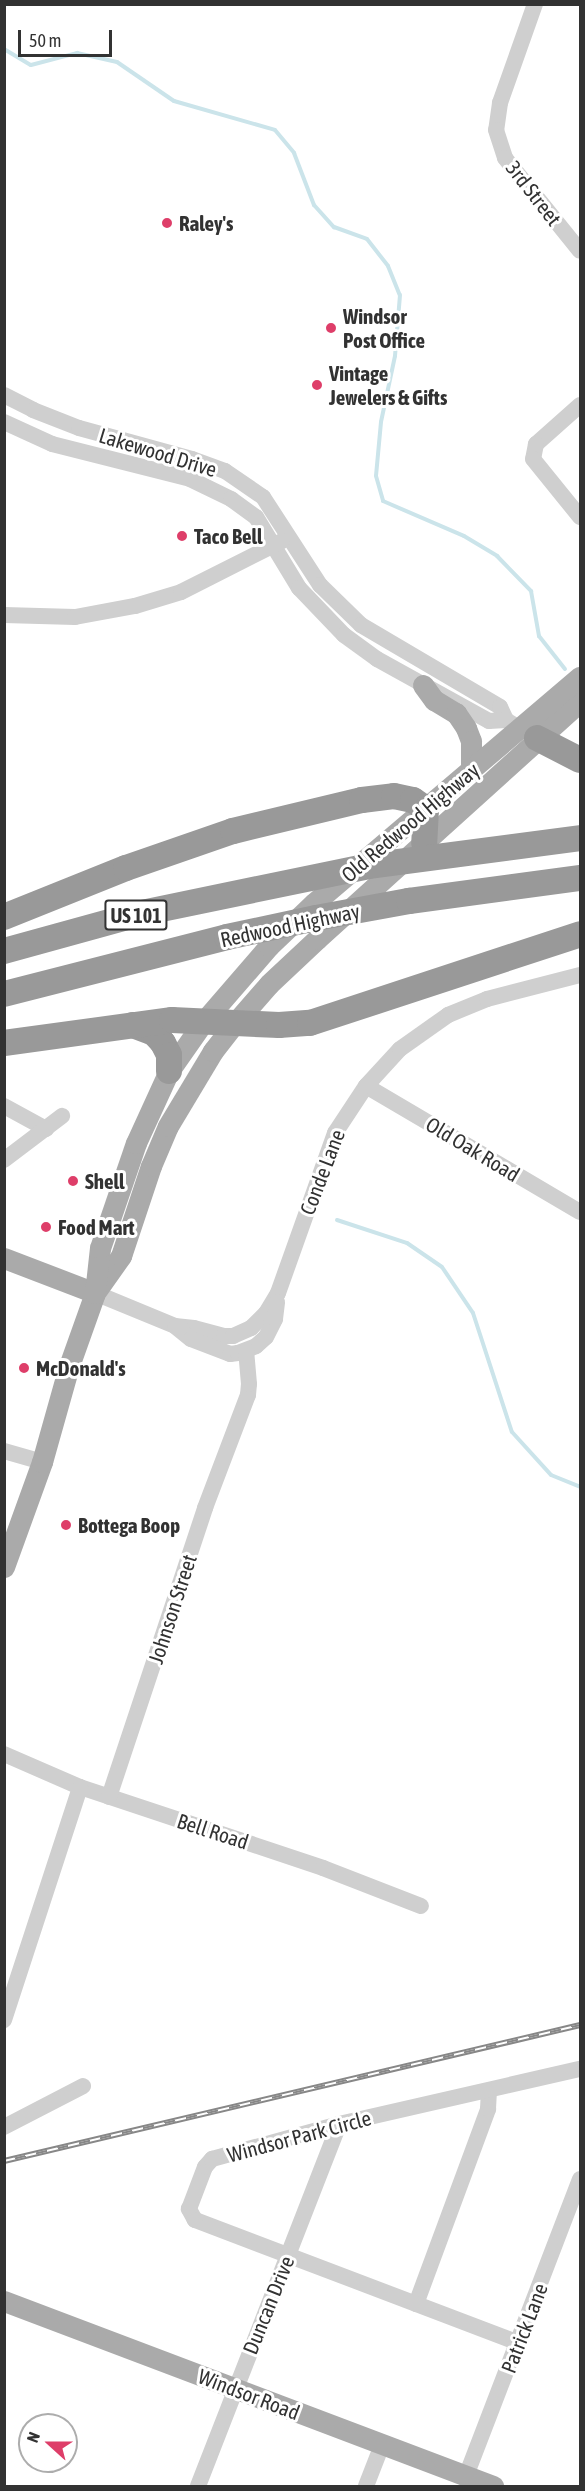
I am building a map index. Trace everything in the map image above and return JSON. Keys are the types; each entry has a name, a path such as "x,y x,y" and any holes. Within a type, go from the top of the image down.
{"highway":[{"path":"521,729 580,760"},
{"path":"4,917 126,868 233,831 362,800 394,796 413,800 426,809 423,843"},
{"name":"Redwood Highway","path":"4,951 142,913 368,866 580,838"},
{"name":"Redwood Highway","path":"4,994 227,937 409,901 580,878"},
{"path":"4,1043 172,1020 279,1025 310,1023 580,934"},
{"path":"133,1025 154,1033 164,1043 169,1055 169,1071"}],"main road":[{"name":"Old Redwood Highway","path":"95,1293 100,1248 135,1143 169,1071 204,1021 268,946 314,903 580,677"},
{"path":"423,685 434,700 456,713 466,728 471,741 471,771"},
{"name":"Old Redwood Highway","path":"95,1293 121,1256 151,1166 168,1126 213,1051 269,984 423,843 521,729 580,701"},
{"path":"4,1258 95,1293 69,1366 42,1462 4,1567"},
{"name":"Windsor Road","path":"4,2301 493,2487"}],"street":[{"name":"3rd Street","path":"535,4 500,103 496,130 505,158 580,251"},
{"name":"Lakewood Drive","path":"4,394 33,410 79,428 192,459 225,471 263,497 321,585 361,625 500,707 521,729"},
{"path":"580,405 536,444 533,459 580,517"},
{"name":"Lakewood Drive","path":"4,422 52,444 190,479 231,499 256,517 299,588 344,635 377,659 489,721 521,729"},
{"path":"4,615 75,616 135,606 181,592 289,537"},
{"name":"Conde Lane","path":"175,1326 191,1339 231,1354 246,1351 261,1342 272,1326 278,1293 335,1132 366,1086 400,1049 448,1015 488,999 580,975"},
{"name":"Old Oak Road","path":"366,1086 580,1212"},
{"path":"4,1106 46,1129"},
{"path":"4,1160 62,1116"},
{"name":"Conde Lane","path":"95,1293 175,1326 233,1336 251,1328 278,1293"},
{"name":"Johnson Street","path":"109,1797 205,1508 248,1395 246,1351"},
{"path":"4,1451 42,1462"},
{"name":"Bell Road","path":"4,1754 109,1797 281,1853 421,1906"},
{"path":"4,2020 80,1786"},
{"name":"Windsor Park Circle","path":"519,2343 195,2220 189,2209 205,2167 212,2159 339,2124 580,2069"},
{"path":"4,2127 83,2086"},
{"path":"416,2304 488,2109 489,2091"},
{"name":"Duncan Drive","path":"198,2487 234,2388 339,2124"},
{"name":"Patrick Lane","path":"466,2476 519,2343 580,2179"},
{"path":"366,2487 382,2445"}],"waterway":[{"path":"4,49 31,65 77,53 117,62 174,101 275,130 294,153 314,205 334,227 367,239 388,266 400,295 395,356 381,422 376,476 383,501 464,536 497,556 531,591 539,636 565,669"},
{"path":"337,1220 407,1243 442,1267 473,1313 512,1432 551,1475 580,1487"}],"railway":[{"path":"4,2161 580,2025"}],"place":[{"name":"Raley's","path":"167,223"},
{"name":"Windsor Post Office","path":"331,328"},
{"name":"Vintage Jewelers & Gifts","path":"317,385"},
{"name":"Taco Bell","path":"182,536"},
{"name":"Shell","path":"73,1181"},
{"name":"Food Mart","path":"46,1227"},
{"name":"McDonald's","path":"24,1368"},
{"name":"Bottega Boop","path":"66,1525"}]}
